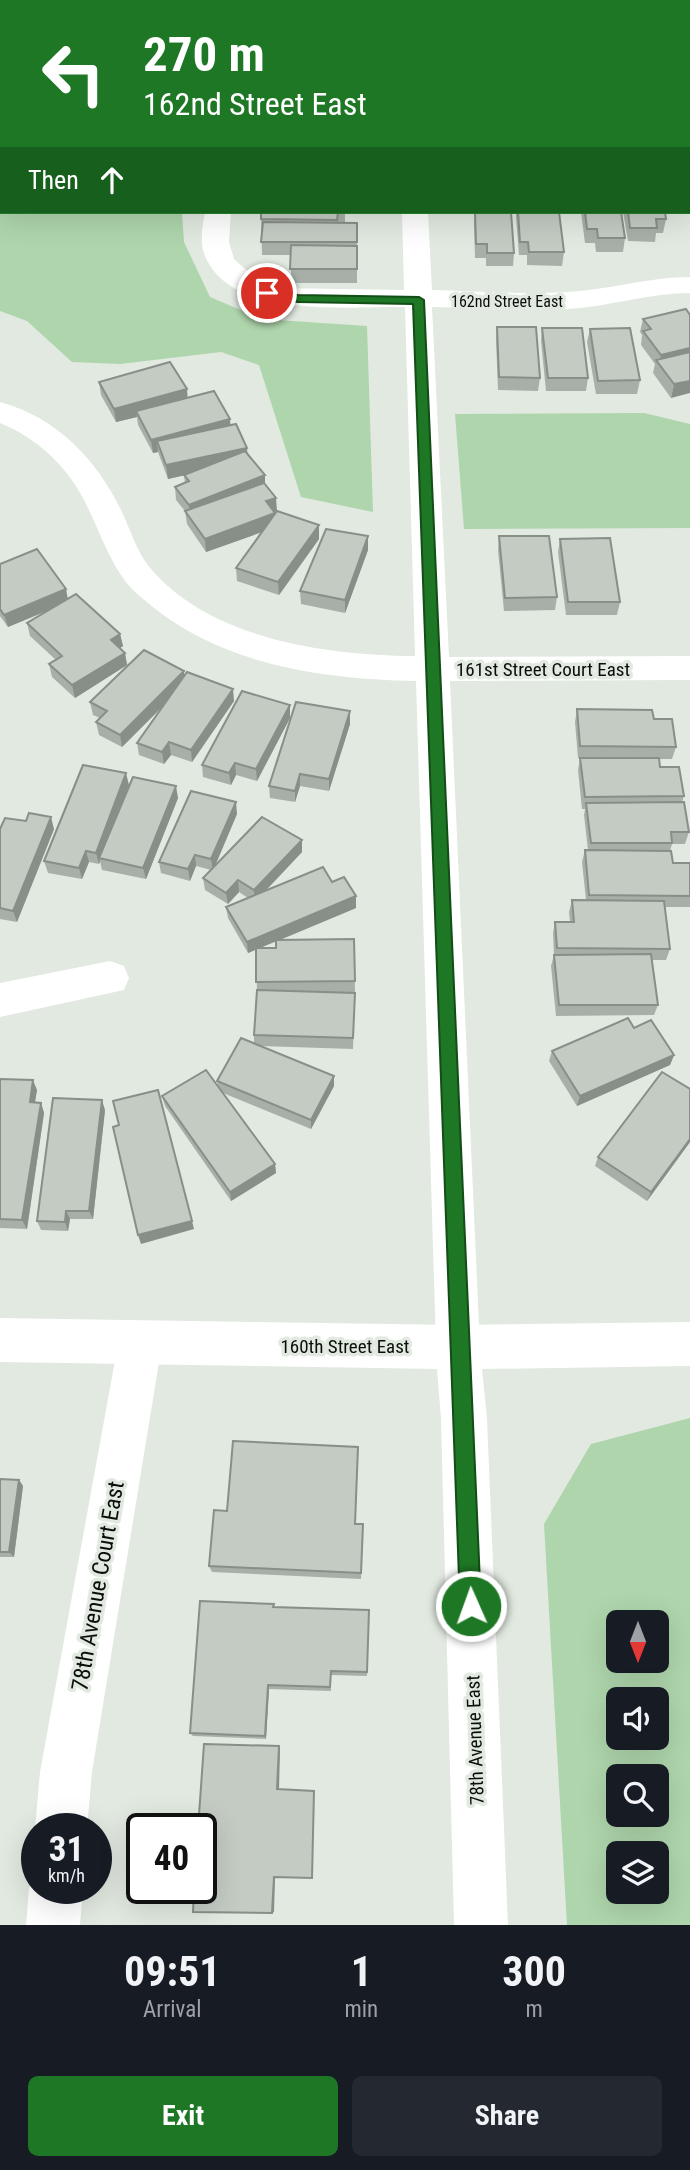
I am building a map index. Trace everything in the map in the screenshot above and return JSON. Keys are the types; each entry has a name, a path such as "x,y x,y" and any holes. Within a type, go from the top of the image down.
{"street":[{"name":"162nd Street East","path":"218,214 217,251 236,275 267,293 287,298 580,300 673,285 690,285"},
{"name":"78th Avenue East","path":"415,214 458,1347 464,1419 481,1925"},
{"name":"161st Street Court East","path":"0,412 36,430 68,452 84,471 124,555 145,583 194,620 231,638 301,660 340,666 433,669 690,668"},
{"path":"0,1000 110,978"},
{"name":"160th Street East","path":"0,1340 458,1347 690,1344"},
{"name":"78th Avenue Court East","path":"62,1813 66,1772 139,1344"},
{"path":"53,1925 55,1904"}],"green space":[{"path":"0,214 182,214 184,242 210,297 262,319 367,326 373,512 301,497 259,365 221,352 120,364 72,362 27,321 0,311"},
{"path":"644,413 690,424 690,528 464,529 455,414"},
{"path":"690,1418 690,1925 567,1925 544,1524 591,1444"}],"building":[{"path":"261,214 338,214 337,220 261,219"},
{"path":"475,214 511,214 514,253 487,253 487,244 476,244"},
{"path":"518,214 559,214 564,252 529,252 528,242 520,242"},
{"path":"585,214 621,214 625,238 598,238 597,229 587,229"},
{"path":"628,214 665,214 666,219 656,219 657,228 630,228"},
{"path":"263,222 357,223 357,242 261,242"},
{"path":"291,245 357,246 357,269 290,269"},
{"path":"686,309 690,315 690,348 661,355 643,331 651,329 643,319"},
{"path":"497,327 536,327 540,378 499,377"},
{"path":"542,328 582,328 588,378 548,378"},
{"path":"630,328 640,380 598,381 590,329"},
{"path":"690,352 690,381 674,384 656,360"},
{"path":"170,362 187,389 114,409 99,382"},
{"path":"214,391 230,419 151,440 136,411"},
{"path":"236,424 247,448 166,465 157,441"},
{"path":"245,451 265,475 189,505 175,487 189,481 184,475"},
{"path":"264,483 276,498 266,501 275,513 205,539 185,511"},
{"path":"277,511 319,525 278,582 236,568"},
{"path":"326,529 368,536 345,600 300,591"},
{"path":"499,536 549,536 557,597 505,598"},
{"path":"610,538 620,602 568,602 560,539"},
{"path":"37,549 66,589 4,615 0,609 0,564"},
{"path":"76,594 120,634 111,640 125,653 72,685 49,664 62,656 27,623"},
{"path":"144,650 184,671 120,735 96,722 107,711 90,702"},
{"path":"187,672 233,689 191,750 169,742 162,752 137,743"},
{"path":"242,691 290,705 256,769 235,763 229,773 202,765"},
{"path":"296,702 350,711 329,779 300,774 295,791 269,786"},
{"path":"577,709 652,710 654,719 672,719 676,747 580,746"},
{"path":"580,758 659,758 660,767 679,767 684,796 585,797"},
{"path":"83,765 126,773 96,853 86,851 79,868 44,861"},
{"path":"133,777 176,786 143,868 99,858"},
{"path":"191,791 236,802 211,859 195,855 188,869 159,862"},
{"path":"684,802 689,832 671,832 672,843 591,843 586,803"},
{"path":"29,813 51,817 13,911 0,908 0,829 5,818 26,821"},
{"path":"262,817 302,840 254,890 238,880 226,893 203,878"},
{"path":"585,850 671,851 673,863 690,863 690,896 589,895"},
{"path":"323,867 332,882 344,877 356,896 247,942 226,907"},
{"path":"572,900 664,901 670,949 557,948 555,922 574,922"},
{"path":"354,939 355,981 256,982 256,948 276,948 276,940"},
{"path":"651,954 658,1005 559,1005 554,955"},
{"path":"257,990 355,993 353,1038 254,1035"},
{"path":"628,1018 634,1028 651,1020 674,1055 580,1096 552,1051"},
{"path":"241,1038 334,1076 311,1120 217,1081"},
{"path":"206,1070 275,1164 230,1192 162,1096"},
{"path":"662,1072 690,1089 690,1139 651,1192 598,1157"},
{"path":"0,1079 33,1080 30,1102 41,1103 22,1220 0,1219"},
{"path":"158,1090 192,1221 138,1235 113,1127 119,1125 113,1101"},
{"path":"53,1098 102,1100 89,1211 66,1211 65,1222 37,1221"},
{"path":"233,1441 358,1447 355,1524 363,1524 361,1573 209,1566 214,1510 227,1511"},
{"path":"0,1479 19,1480 9,1552 0,1552"},
{"path":"200,1601 274,1604 273,1607 369,1610 367,1672 331,1671 330,1687 268,1685 265,1736 190,1733"},
{"path":"204,1744 279,1746 277,1789 314,1791 312,1878 274,1877 272,1913 193,1912 193,1904 217,1904 217,1813 199,1813"}],"route":[{"path":"267,293 298,299 419,300 458,1347 464,1419 471,1606"}]}
